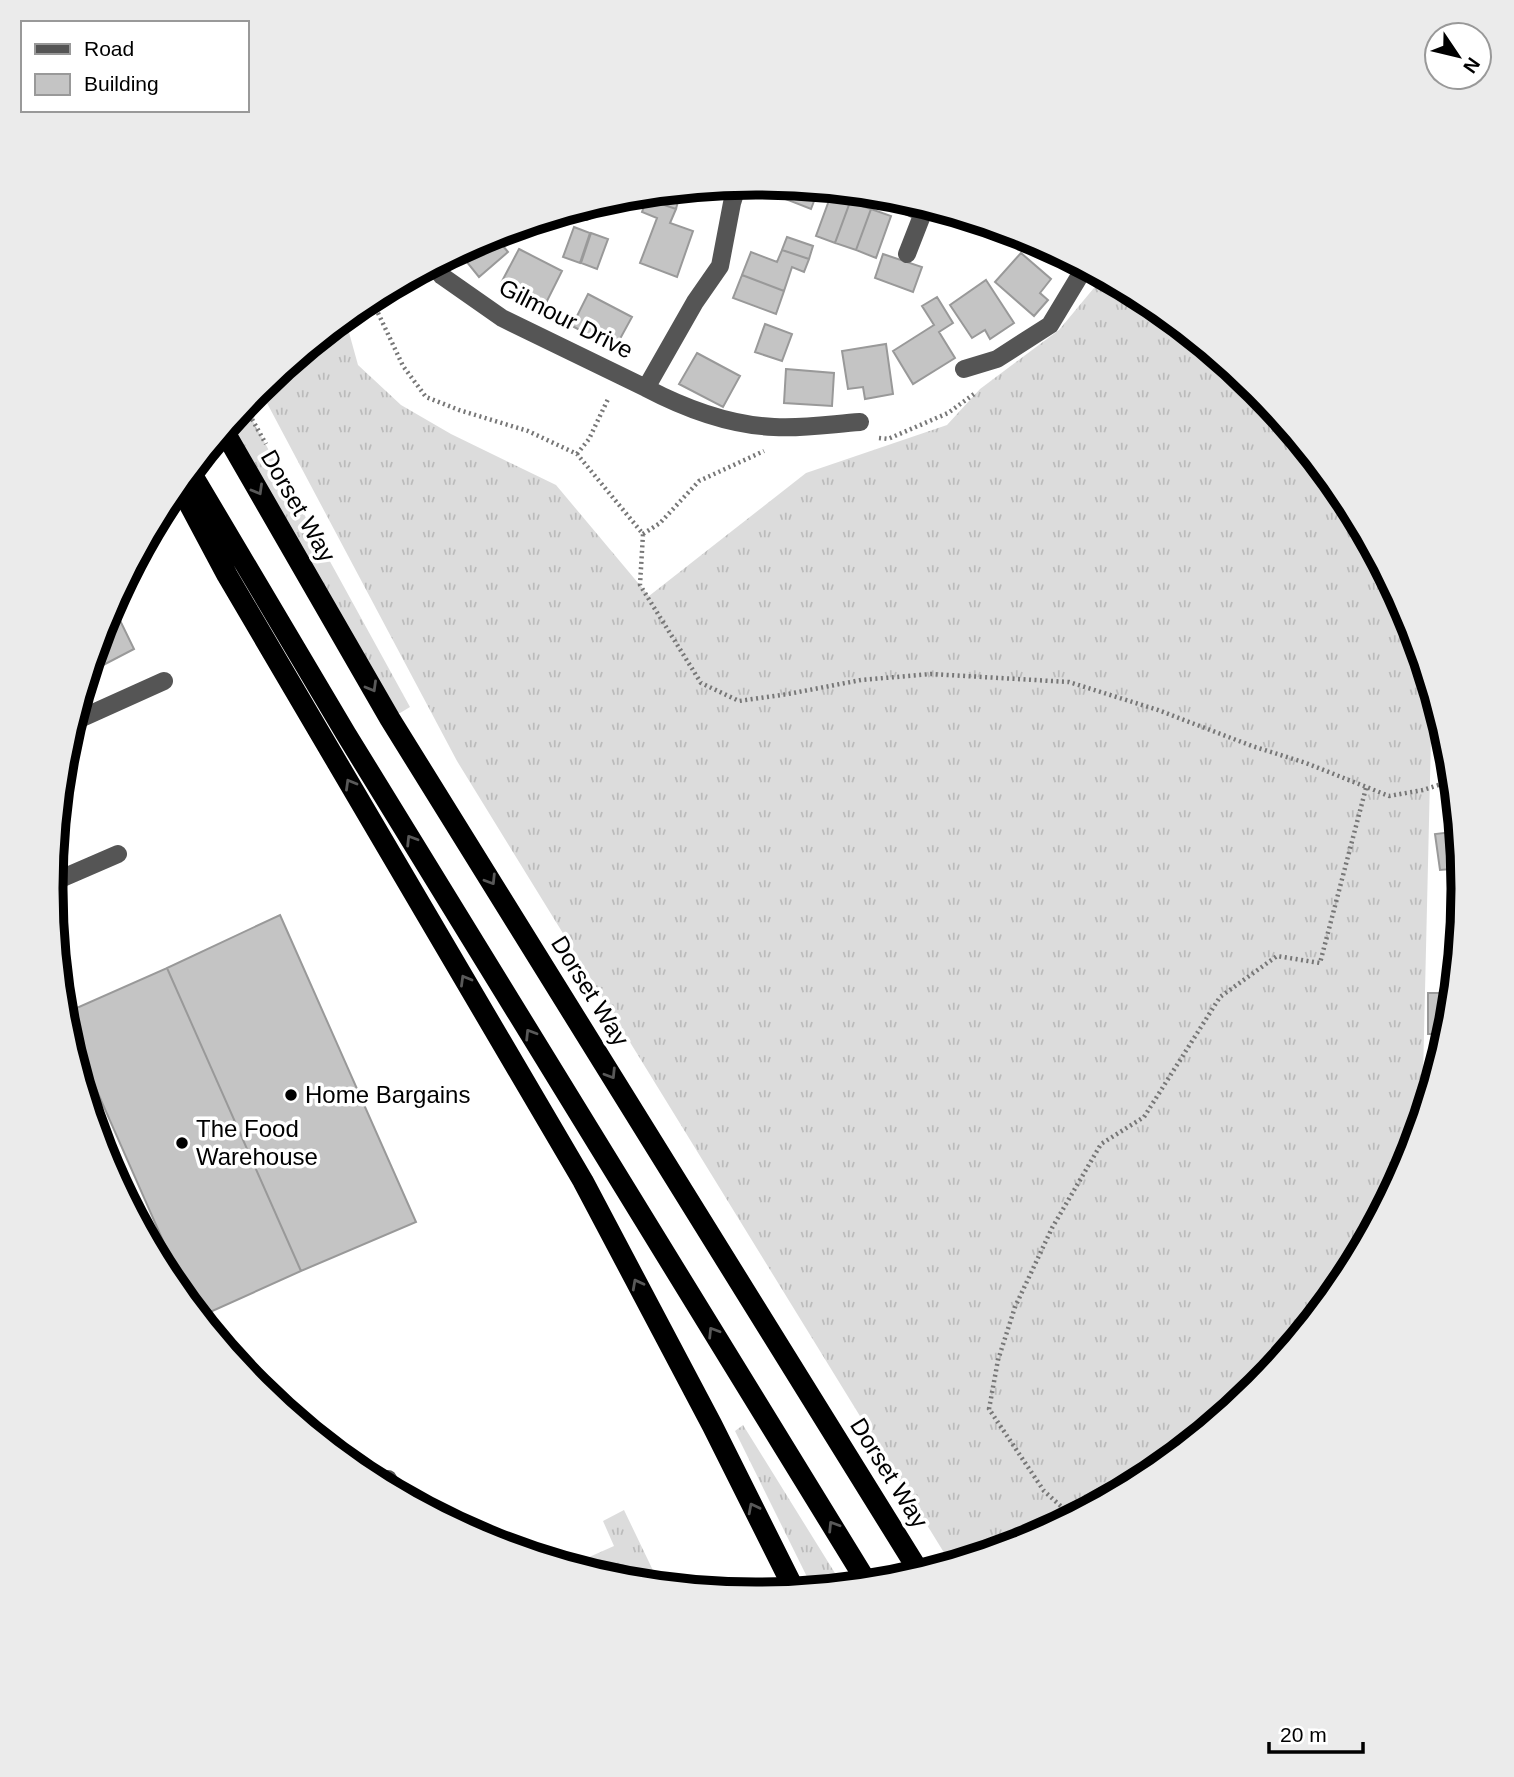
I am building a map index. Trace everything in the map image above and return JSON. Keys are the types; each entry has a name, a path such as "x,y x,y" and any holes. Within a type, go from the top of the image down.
{"highway":[{"name":"Dorset Way","path":"229,439 390,719 914,1564"},
{"path":"196,481 346,734 862,1574"},
{"path":"184,497 234,587 583,1181 712,1425 790,1581"}],"street":[{"name":"Gilmour Drive","path":"646,387 695,302 720,266 735,195"},
{"path":"907,254 922,215"},
{"name":"Gilmour Drive","path":"439,272 502,318 676,403 712,417 774,427 860,422"},
{"path":"964,369 997,359 1050,325 1080,275"},
{"path":"85,717 164,681"},
{"path":"63,878 118,854"}],"path":[{"path":"376,308 403,366 426,397 528,431 576,454 643,534 640,585 677,648 701,683 739,701 861,680 931,674 1069,682 1158,710 1389,796 1443,784"},
{"path":"576,454 589,439 620,378 617,374"},
{"path":"1065,1510 1044,1491 989,1409 998,1360 1015,1307 1052,1228 1101,1144 1144,1116 1220,997 1277,956 1320,963 1366,788"}],"green space":[{"path":"1098,284 1143,311 1179,338 1248,398 1308,466 1358,542 1379,582 1414,665 1431,726 1423,1082 1398,1154 1358,1236 1308,1311 1248,1379 1179,1439 1104,1490 1023,1530 946,1556 457,761 265,399 299,367 348,328 358,365 401,405 451,434 556,485 649,596 806,473 947,425 980,389 1059,330"},
{"path":"250,415 410,707 390,719 229,439"},
{"path":"743,1425 838,1578 809,1580 735,1431"},
{"path":"624,1510 655,1575 582,1560 614,1546 603,1521"}],"building":[{"path":"773,195 790,195 788,200"},
{"path":"790,195 816,197 811,209 788,200"},
{"path":"830,198 850,202 835,243 816,236"},
{"path":"679,199 676,209 655,202"},
{"path":"655,202 676,209 670,223 693,231 677,277 640,263 657,218 642,212 645,204"},
{"path":"850,202 871,209 856,250 835,243"},
{"path":"871,209 891,216 876,258 856,250"},
{"path":"574,227 590,233 580,263 563,257"},
{"path":"591,233 608,239 597,269 581,263"},
{"path":"787,237 813,246 809,259 782,250"},
{"path":"501,243 508,252 479,277 465,259"},
{"path":"519,249 562,271 545,305 501,283"},
{"path":"782,250 809,259 804,272 792,267 784,291 742,275 751,252 777,262"},
{"path":"1021,253 1051,279 1040,293 1048,300 1034,316 995,282"},
{"path":"883,254 922,267 913,292 875,278"},
{"path":"742,275 784,291 776,314 733,298"},
{"path":"986,280 1014,323 990,339 985,330 972,338 950,305"},
{"path":"588,294 632,317 615,348 572,326"},
{"path":"937,297 953,323 939,332 955,358 913,384 893,351 934,325 922,306"},
{"path":"765,324 792,334 782,361 755,352"},
{"path":"886,344 893,394 865,399 863,387 848,389 842,351"},
{"path":"697,353 740,376 723,407 679,384"},
{"path":"786,369 834,373 832,406 784,403"},
{"path":"119,617 134,649 99,667"},
{"path":"1449,832 1451,869 1440,870 1435,834"},
{"name":"Home Bargains","path":"280,915 416,1222 301,1271 167,968"},
{"name":"The Food Warehouse","path":"167,968 301,1271 208,1313 172,1262 87,1069 74,1009"},
{"path":"1428,993 1443,993 1436,1034 1428,1034"}],"place":[{"name":"Home Bargains","path":"291,1095"},
{"name":"The Food Warehouse","path":"182,1143"}]}
